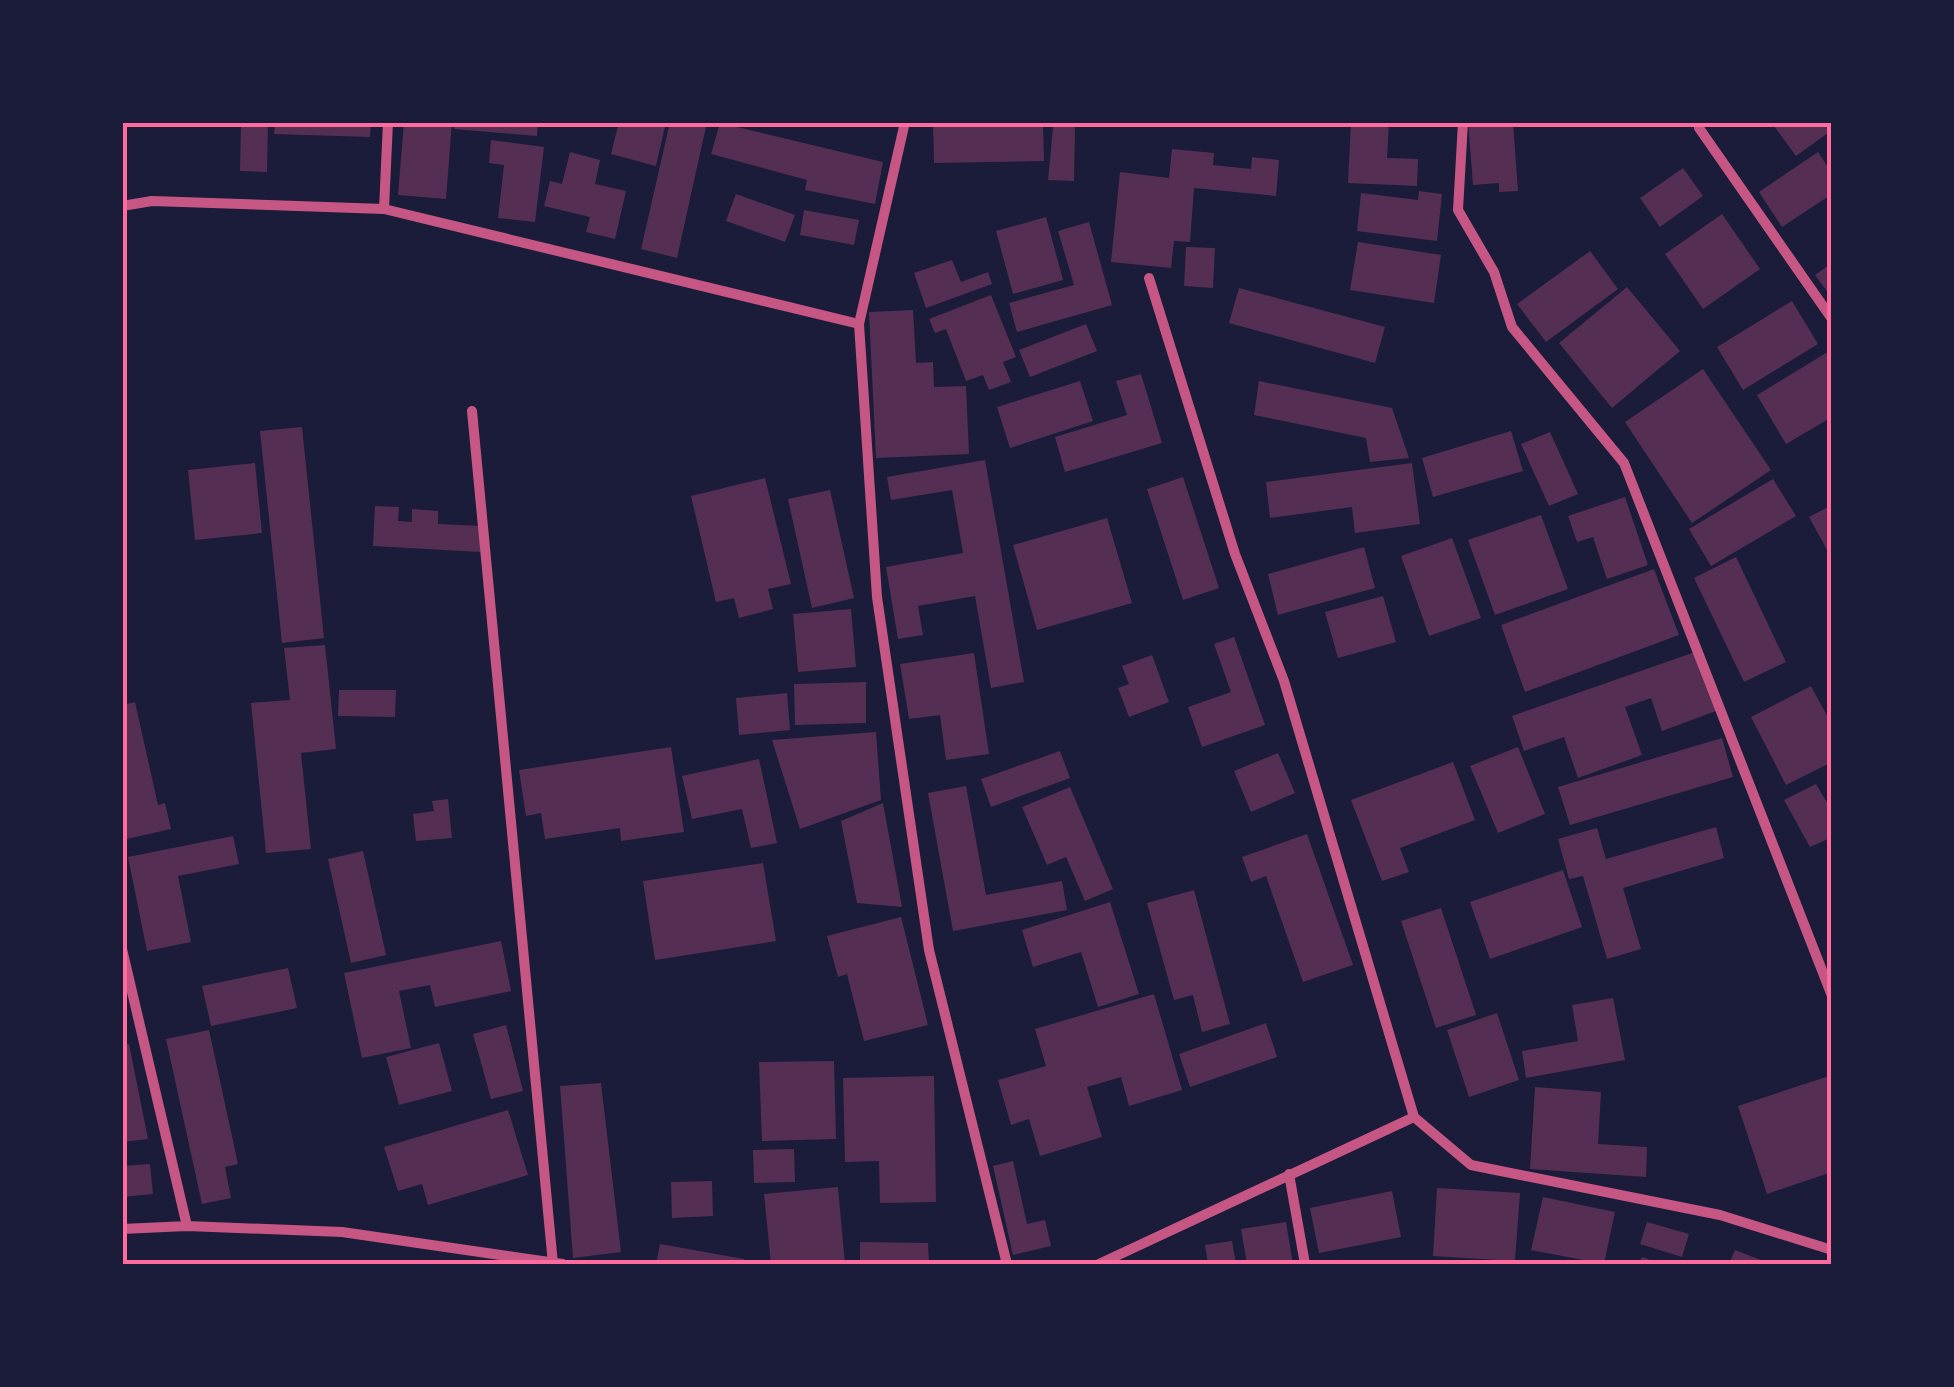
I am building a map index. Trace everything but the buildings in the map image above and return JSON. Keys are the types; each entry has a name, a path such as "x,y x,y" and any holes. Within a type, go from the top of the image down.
{"street":[{"path":"384,209 388,122"},
{"path":"906,122 859,324 877,597 929,950 1007,1264"},
{"path":"1464,122 1458,210 1494,272 1512,328 1624,463 1832,996"},
{"path":"1699,128 1832,318"},
{"path":"122,206 152,201 384,209 859,324"},
{"path":"1149,278 1235,554 1284,680 1414,1117 1471,1165 1720,1215 1832,1250"},
{"path":"122,1229 187,1226 342,1232 556,1263 472,411"},
{"path":"122,949 187,1226"},
{"path":"1099,1264 1414,1117"},
{"path":"1289,1174 1305,1264"}]}
